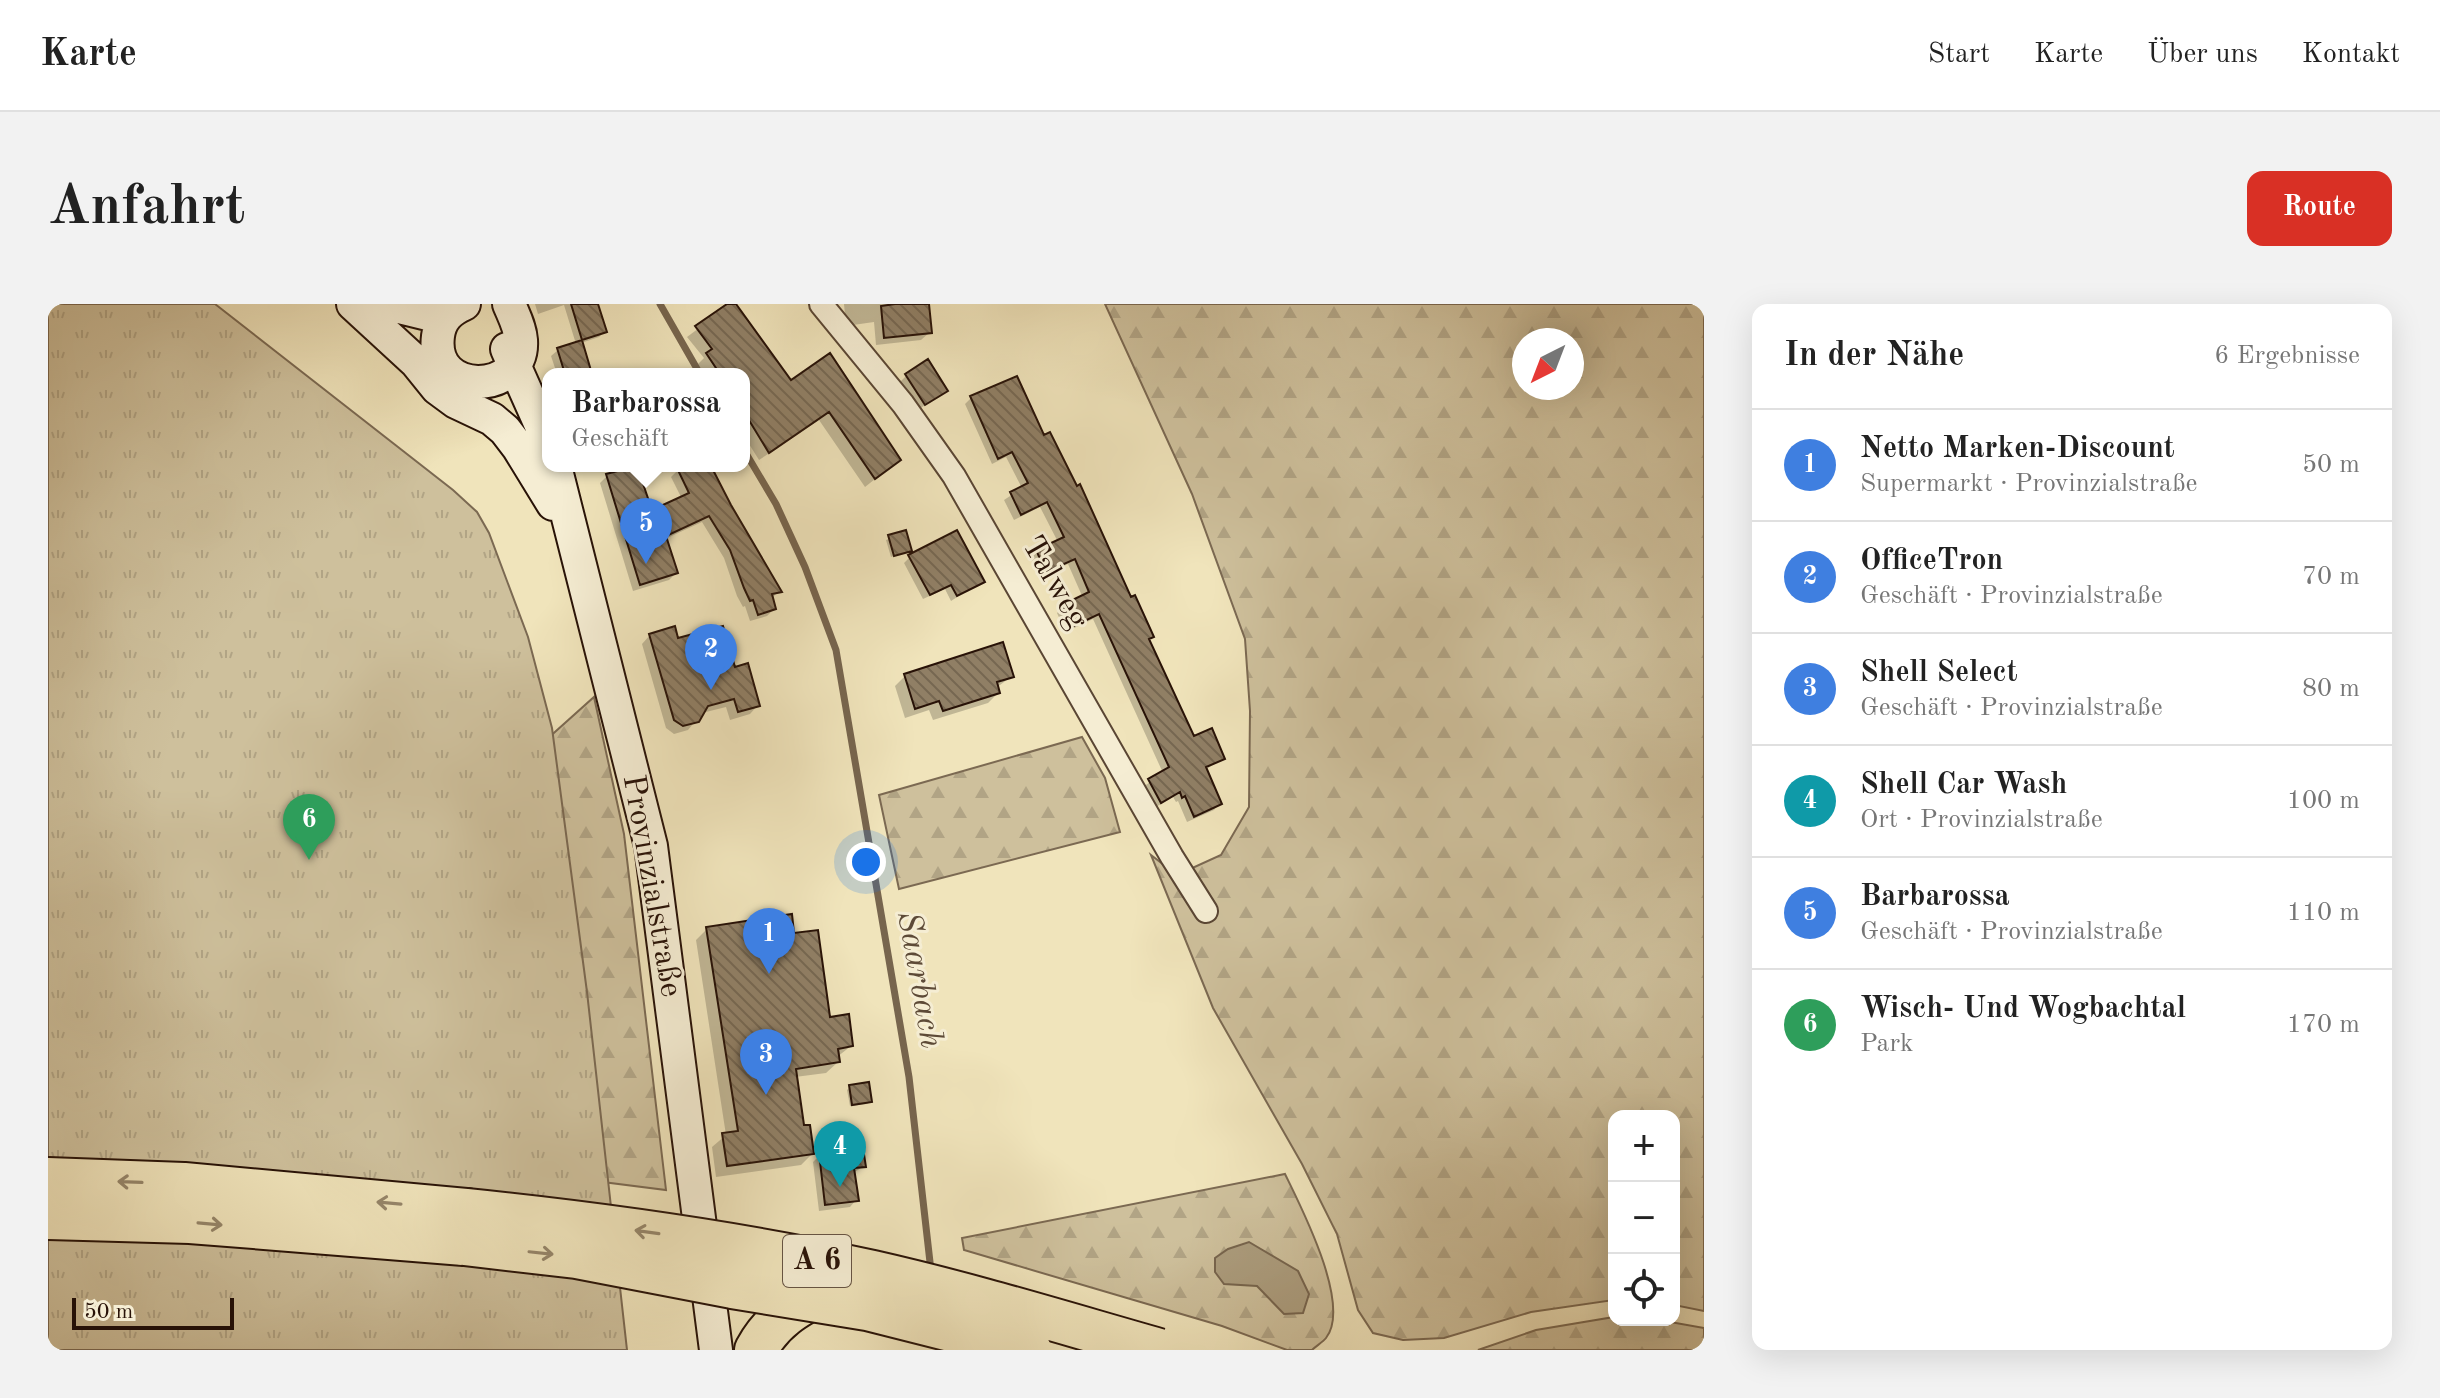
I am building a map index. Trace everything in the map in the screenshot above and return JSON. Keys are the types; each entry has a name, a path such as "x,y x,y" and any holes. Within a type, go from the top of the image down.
{"highway":[{"name":"A 6","path":"48,1179 184,1184 465,1227 576,1257 867,1309 1030,1350"},
{"name":"A 6","path":"48,1218 465,1227 578,1221 734,1244 858,1269 1159,1350"},
{"name":"A 6","path":"704,1255 819,1282 870,1290 1064,1350"},
{"path":"756,1350 787,1311 819,1282"},
{"path":"870,1290 1124,1350"}],"main road":[{"path":"355,304 384,322 455,318 481,306 492,314 501,327 500,375 542,433"},
{"path":"355,304 416,362 437,388 456,402 492,419 505,430 553,504"},
{"path":"387,304 455,318"},
{"path":"455,318 441,360 451,374 470,383 500,375 521,351 519,326 509,304"},
{"name":"Provinzialstraße","path":"500,375 553,504 574,546"},
{"name":"Provinzialstraße","path":"556,472 651,846 716,1350"}],"street":[{"name":"Talweg","path":"821,304 903,404 954,476 1206,911"}],"green space":[{"path":"48,304 215,304 453,490 477,512 489,533 528,637 552,728 587,992 627,1350 48,1350"},
{"path":"1105,304 1704,304 1704,1311 1680,1306 1680,1110 1608,1110 1608,1301 1531,1312 1444,1338 1403,1340 1373,1333 1358,1310 1337,1234 1302,1164 1213,1008 1151,855 1177,875 1221,855 1249,807 1250,711 1245,639 1192,494"},
{"path":"594,697 624,834 666,1190 405,1157 102,1138"},
{"path":"1082,737 1105,778 1120,832 899,889 879,795"},
{"path":"1285,1174 1321,1256 1333,1303 1332,1323 1326,1338 1312,1350 1287,1350 1222,1326 964,1250 962,1238"},
{"path":"1608,1318 1608,1326 1680,1324 1704,1328 1704,1350 1478,1350 1536,1330"}],"shaded area":[{"path":"1249,1242 1298,1271 1309,1294 1303,1313 1284,1314 1257,1286 1224,1284 1215,1272 1215,1258 1228,1249"}],"building":[{"path":"571,304 598,304 607,332 582,340"},
{"path":"727,304 736,304 791,380 830,353 901,460 875,479 829,412 769,453 750,422 750,368 716,368 706,353 712,349 695,326"},
{"path":"929,304 932,333 884,338 881,306"},
{"path":"582,340 590,368 563,368 557,348"},
{"path":"928,359 948,391 925,405 905,374"},
{"path":"1017,376 1044,435 1050,432 1077,486 1080,484 1131,597 1135,595 1154,637 1149,639 1194,736 1212,728 1225,759 1206,767 1222,804 1194,817 1185,796 1182,798 1180,792 1161,803 1148,779 1169,767 1099,614 1072,627 1062,605 1089,592 1075,559 1046,572 1036,550 1064,537 1047,502 1021,515 1010,492 1028,483 1012,452 998,459 970,396"},
{"path":"639,472 652,510 689,493 679,472 714,472 782,592 772,594 776,609 758,615 730,550 709,516 666,536 678,573 640,585 606,474"},
{"path":"906,530 912,551 894,556 888,535"},
{"path":"957,530 985,582 957,596 951,585 930,595 908,555"},
{"path":"675,626 678,638 723,626 735,667 748,663 760,706 738,712 734,699 708,706 699,722 683,726 674,720 649,634"},
{"path":"1003,642 1014,677 997,682 1000,693 943,711 939,701 915,709 904,674"},
{"path":"792,914 794,933 818,930 830,1017 849,1014 853,1046 838,1049 840,1062 796,1069 804,1125 810,1125 814,1154 727,1166 722,1133 738,1131 706,927"},
{"path":"869,1082 872,1102 852,1105 849,1085"},
{"path":"863,1148 866,1167 854,1168 859,1201 825,1205 819,1153"}],"waterway":[{"name":"Saarbach","path":"660,304 697,368"},
{"name":"Saarbach","path":"750,460 776,504 805,567 836,650 909,1077 931,1271"}],"place":[{"name":"Barbarossa","path":"646,564"},
{"name":"OfficeTron","path":"711,690"},
{"name":"Wisch- Und Wogbachtal","path":"309,860"},
{"name":"Netto Marken-Discount","path":"769,974"},
{"name":"Shell Select","path":"766,1095"},
{"name":"Shell Car Wash","path":"840,1187"}]}
